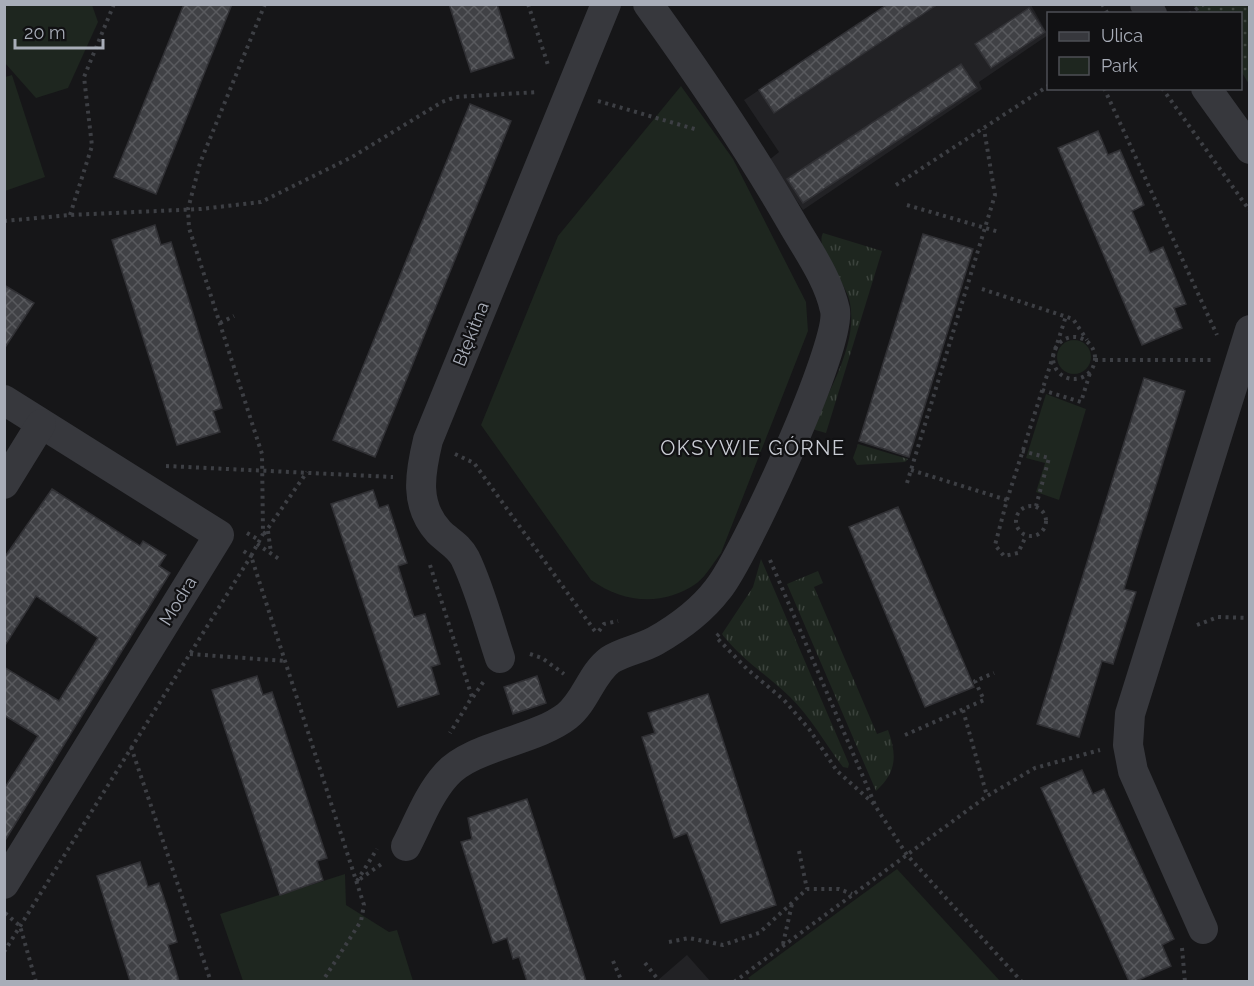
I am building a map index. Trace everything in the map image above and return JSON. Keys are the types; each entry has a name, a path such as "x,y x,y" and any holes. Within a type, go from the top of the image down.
{"street":[{"name":"Błękitna","path":"501,658 464,556 430,520 424,508 420,479 428,440 556,87 606,4"},
{"path":"393,844 455,766 537,732 568,716 599,670 612,659 654,642 692,616 718,590 738,560 799,424 832,341 836,314 827,282 751,151 648,4"},
{"path":"1207,90 1250,149"},
{"path":"1203,929 1133,771 1128,744 1130,714 1250,330"},
{"path":"4,400 219,535"},
{"path":"4,484 41,424"},
{"name":"Modra","path":"4,884 219,535"}],"path":[{"path":"70,215 92,146 84,77 114,4"},
{"path":"263,534 262,454 189,228 188,209 200,163 265,4"},
{"path":"528,4 556,87"},
{"path":"4,221 261,202 352,157 442,102 456,97 556,87 703,131"},
{"path":"896,185 1047,87"},
{"path":"1105,90 1218,337"},
{"path":"1163,90 1250,211"},
{"path":"907,483 995,195 984,129"},
{"path":"907,205 999,232"},
{"path":"982,289 1066,315 1076,321 1089,343 1095,360 1081,402 1042,390"},
{"path":"1026,536 1016,526 1017,513 1029,506 1036,506 1046,517 1046,526 1041,532 1026,536 1018,553 1011,556 998,552 996,538 1006,500 1066,315"},
{"path":"220,323 234,316"},
{"path":"1089,343 1072,337 1064,339 1053,354 1056,370 1062,376 1077,379 1090,372"},
{"path":"1095,360 1216,360 1239,365"},
{"path":"428,440 474,463 598,632 593,642"},
{"path":"1022,451 1049,458 1036,506"},
{"path":"163,466 420,479"},
{"path":"911,470 1006,500"},
{"path":"4,952 263,534 307,472"},
{"path":"268,530 271,554"},
{"path":"219,535 251,556 364,905 361,921 322,981"},
{"path":"257,544 279,559"},
{"path":"427,555 472,697 448,736"},
{"path":"769,556 876,807 907,855 1022,981"},
{"path":"1197,625 1218,617 1250,618"},
{"path":"722,629 716,637 730,653 784,700 809,729 837,771 876,807"},
{"path":"501,658 525,652 542,658 571,681"},
{"path":"190,654 285,661"},
{"path":"905,735 984,700 975,681 994,673"},
{"path":"963,710 987,796"},
{"path":"102,724 132,747 211,981"},
{"path":"734,981 987,796 1035,768 1128,744"},
{"path":"357,881 393,844"},
{"path":"799,851 807,889"},
{"path":"669,942 689,938 723,945 759,933 807,889 839,889 852,894"},
{"path":"783,945 792,903"},
{"path":"4,912 20,926 36,981"},
{"path":"614,961 622,981"},
{"path":"645,963 660,981"}],"shaded area":[{"path":"888,5 1031,5 1047,33 1047,36 979,82 982,89 803,210 769,160 779,152 744,100"},
{"path":"687,955 710,981 657,981"}],"green space":[{"path":"4,5 92,5 98,22 68,88 36,98 5,63"},
{"path":"1193,5 1249,5 1249,84 1242,73 1242,12 1199,12"},
{"path":"12,75 45,177 5,191 5,77"},
{"path":"681,86 733,159 806,302 808,331 721,553 707,573 684,591 657,599 643,599 616,594 591,580 481,425 558,236"},
{"path":"823,233 882,251 826,433 812,429 846,352 851,319 848,295 823,248 821,240"},
{"path":"1074,340 1086,345 1091,357 1086,369 1074,374 1062,369 1057,357 1062,345"},
{"path":"1046,394 1086,409 1059,500 1036,492 1045,463 1026,458"},
{"path":"858,444 908,459 905,462 857,465 853,458"},
{"path":"761,559 849,764 848,768 843,767 798,705 754,667 722,634 753,587"},
{"path":"818,571 823,583 814,587 877,734 888,730 891,739 894,755 891,770 876,791 787,584"},
{"path":"897,869 1000,981 752,982 748,978"},
{"path":"345,874 346,905 389,932 397,930 413,981 243,981 220,914"}],"building":[{"path":"184,4 232,4 156,194 114,177"},
{"path":"449,4 497,4 514,58 471,72"},
{"path":"888,4 938,4 774,113 759,90"},
{"path":"1029,8 1045,32 991,68 975,44"},
{"path":"961,64 977,88 803,203 787,179"},
{"path":"470,104 511,121 375,457 333,440"},
{"path":"1098,131 1108,155 1120,150 1144,205 1132,211 1150,253 1163,247 1186,304 1174,308 1182,328 1142,345 1058,148"},
{"path":"155,225 161,245 171,242 222,408 213,411 220,432 177,445 112,240"},
{"path":"923,234 973,249 909,457 859,441"},
{"path":"4,285 34,303 4,349"},
{"path":"1144,378 1185,391 1124,589 1136,592 1113,664 1102,661 1079,737 1037,724"},
{"path":"52,489 140,546 143,541 166,555 159,566 170,573 4,842 4,789 38,736 4,715 4,667 59,701 98,638 36,596 4,647 4,558"},
{"path":"373,490 379,508 388,505 407,563 398,566 414,617 425,614 440,664 431,667 439,694 398,707 331,504"},
{"path":"898,507 974,687 925,707 849,527"},
{"path":"257,676 263,695 272,692 327,858 317,861 323,880 280,895 212,690"},
{"path":"537,676 546,703 513,714 504,687"},
{"path":"708,694 776,905 721,923 687,833 674,838 642,737 655,733 648,713"},
{"path":"1082,770 1093,794 1104,789 1174,939 1162,945 1171,966 1136,981 1129,981 1041,788"},
{"path":"527,799 586,981 527,981 519,957 513,959 507,938 493,943 461,842 472,839 468,818"},
{"path":"140,862 148,887 159,883 168,910 177,942 168,945 179,981 130,981 97,876"}],"district":[{"name":"OKSYWIE GÓRNE","path":"753,448"}]}
